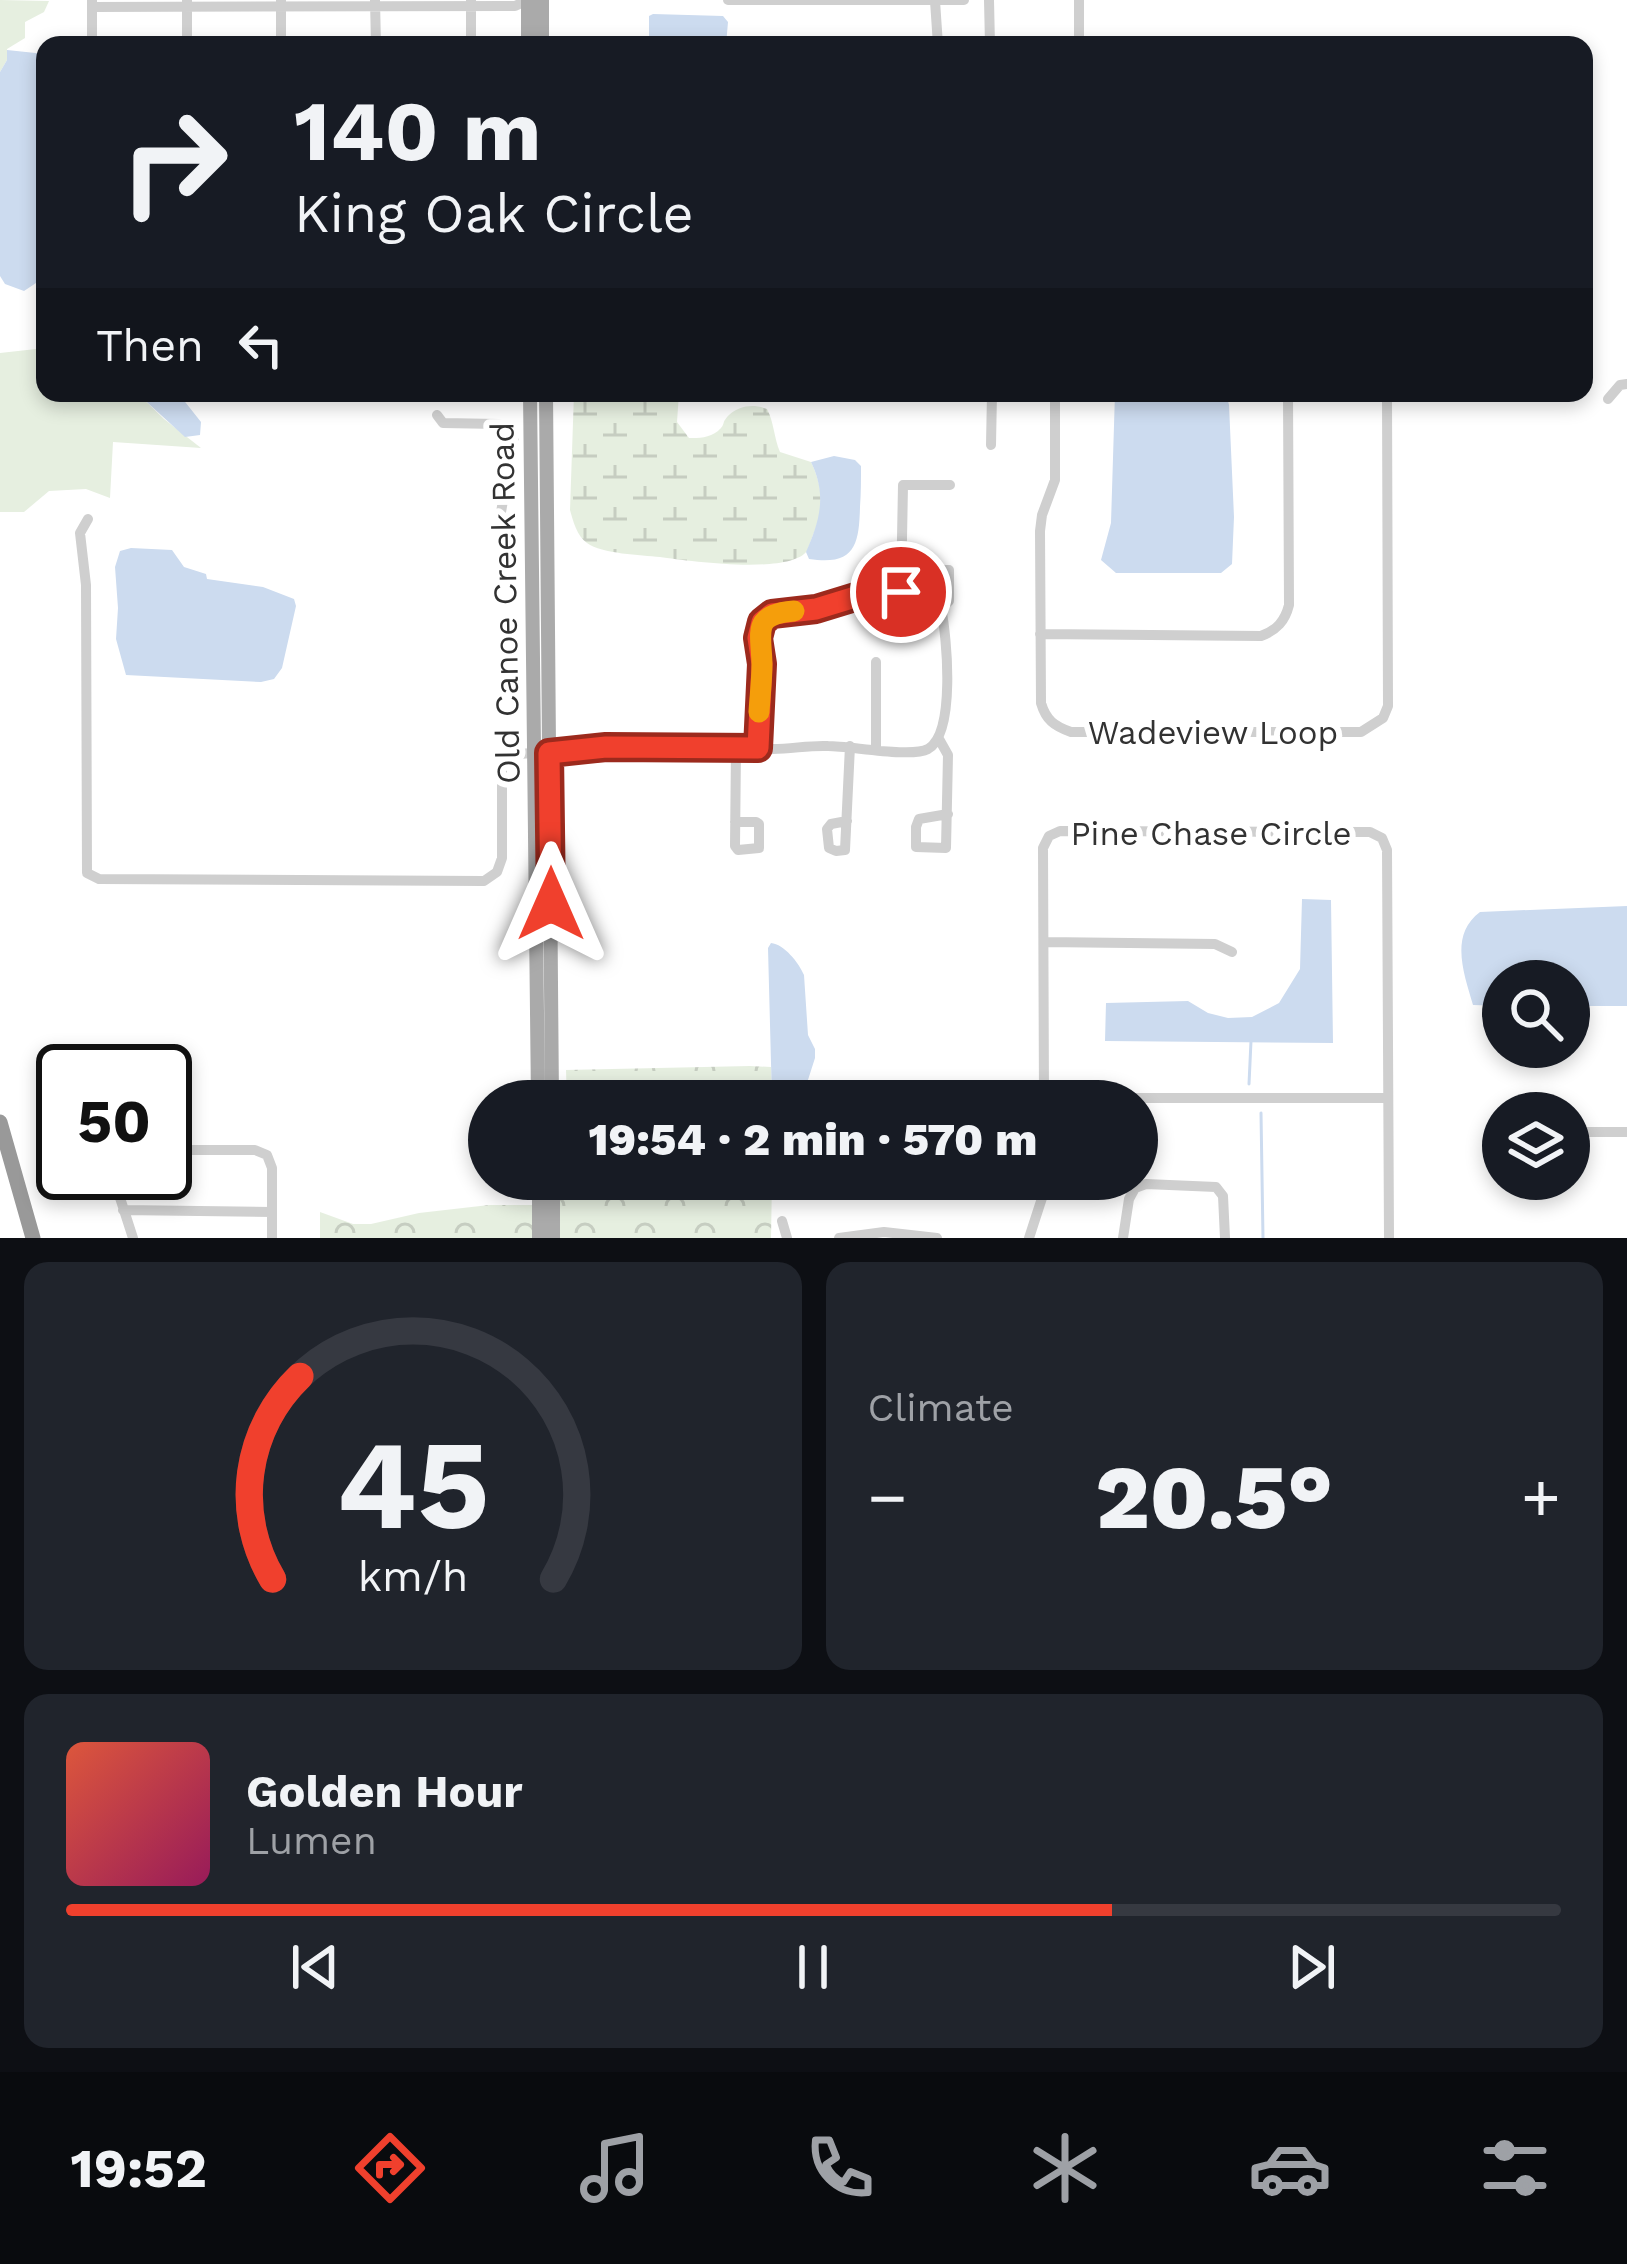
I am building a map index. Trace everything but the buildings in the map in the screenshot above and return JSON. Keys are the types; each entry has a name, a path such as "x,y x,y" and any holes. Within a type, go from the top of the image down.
{"highway":[{"path":"0,1122 33,1238"}],"main road":[{"path":"528,0 528,36"},
{"path":"542,0 542,36"},
{"name":"Old Canoe Creek Road","path":"530,402 542,753"},
{"name":"Old Canoe Creek Road","path":"539,1080 546,402"},
{"name":"Old Canoe Creek Road","path":"543,904 551,1080"},
{"path":"539,1200 539,1238"},
{"path":"553,1200 554,1238"}],"street":[{"path":"92,36 92,3 515,6 528,0"},
{"path":"728,0 964,0"},
{"path":"989,0 990,36"},
{"path":"1079,0 1079,36"},
{"path":"935,1 937,36"},
{"path":"187,3 187,36"},
{"path":"281,3 281,36"},
{"path":"375,3 376,36"},
{"path":"471,3 471,36"},
{"path":"1608,399 1627,384"},
{"path":"991,445 992,402"},
{"name":"Wadeview Loop","path":"1054,402 1055,480 1040,531 1041,704 1045,716 1070,732 1360,733 1383,718 1388,706 1387,402"},
{"path":"1040,634 1261,635 1280,626 1289,605 1288,402"},
{"path":"437,415 443,423 499,424 513,431 501,512 507,531"},
{"path":"901,592 902,484 950,484"},
{"path":"88,519 80,533 86,585 87,873 99,879 484,880 497,872 502,858 502,761 507,754 606,747 758,748 850,746 912,754 939,739 945,713 941,608 922,596 901,592 865,594 816,609 772,614 762,622 758,638 762,664 758,748"},
{"path":"901,570 949,570 949,601 941,608"},
{"path":"876,662 876,748"},
{"path":"939,739 948,755 948,814"},
{"path":"847,821 827,829 829,848 844,850 847,821 850,746"},
{"path":"736,748 736,822"},
{"name":"Pine Chase Circle","path":"1044,1080 1042,848 1049,836 1060,831 1370,832 1382,838 1387,850 1389,1238"},
{"path":"1043,942 1215,944 1232,952"},
{"path":"1158,1099 1388,1098"},
{"path":"1590,1132 1627,1132"},
{"path":"192,1150 267,1154 272,1168 272,1238"},
{"path":"1124,1238 1129,1199 1135,1188 1146,1184 1211,1185 1221,1191 1225,1238"},
{"path":"121,1200 133,1238"},
{"path":"1029,1238 1041,1200"},
{"path":"124,1210 272,1212"},
{"path":"782,1221 788,1238"},
{"path":"839,1238 884,1232 937,1238"}],"green space":[{"path":"0,0 49,1 44,12 25,22 25,38 7,49 0,72"},
{"path":"36,349 36,402 146,402 201,448 113,442 110,498 86,489 49,491 24,512 0,512 0,353"},
{"path":"574,402 678,402 677,422 689,438 715,433 742,407 767,409 780,452 811,462 821,498 807,551 781,563 693,561 602,550 578,532 570,510"},
{"path":"771,1067 771,1080 566,1080 566,1070"},
{"path":"557,1200 772,1200 771,1238 557,1238"},
{"path":"489,1205 535,1205 536,1238 320,1238 320,1212 353,1224 371,1224"}],"water":[{"path":"649,16 723,16 728,22 727,36 649,36"},
{"path":"7,50 36,53 36,283 24,291 5,284 0,276 0,72"},
{"path":"147,402 185,402 201,422 200,435 185,437"},
{"path":"1115,402 1228,402 1232,564 1221,573 1116,573 1101,560 1111,523"},
{"path":"834,456 861,466 856,542 845,556 809,559 806,552 820,497 811,462"},
{"path":"172,550 184,567 206,574 207,579 263,587 294,599 282,668 274,679 126,675 116,639 115,567 120,551"},
{"path":"1302,899 1331,900 1333,1043 1105,1041 1106,1003 1188,1001 1228,1018 1252,1017 1279,1003 1300,969"},
{"path":"1627,906 1627,1006 1590,1006 1590,960 1482,960 1482,1005 1473,1005 1462,943 1470,921 1480,912"},
{"path":"771,943 781,947 804,975 808,1035 815,1049 808,1080 771,1080"}],"waterway":[{"path":"1249,1084 1251,1041"},
{"path":"1261,1113 1263,1238"}],"slow traffic":[{"path":"759,712 762,622 772,614 794,611"}],"route":[{"path":"551,904 549,753 606,747 758,748 762,622 772,614 816,609 865,594 901,592"}]}
